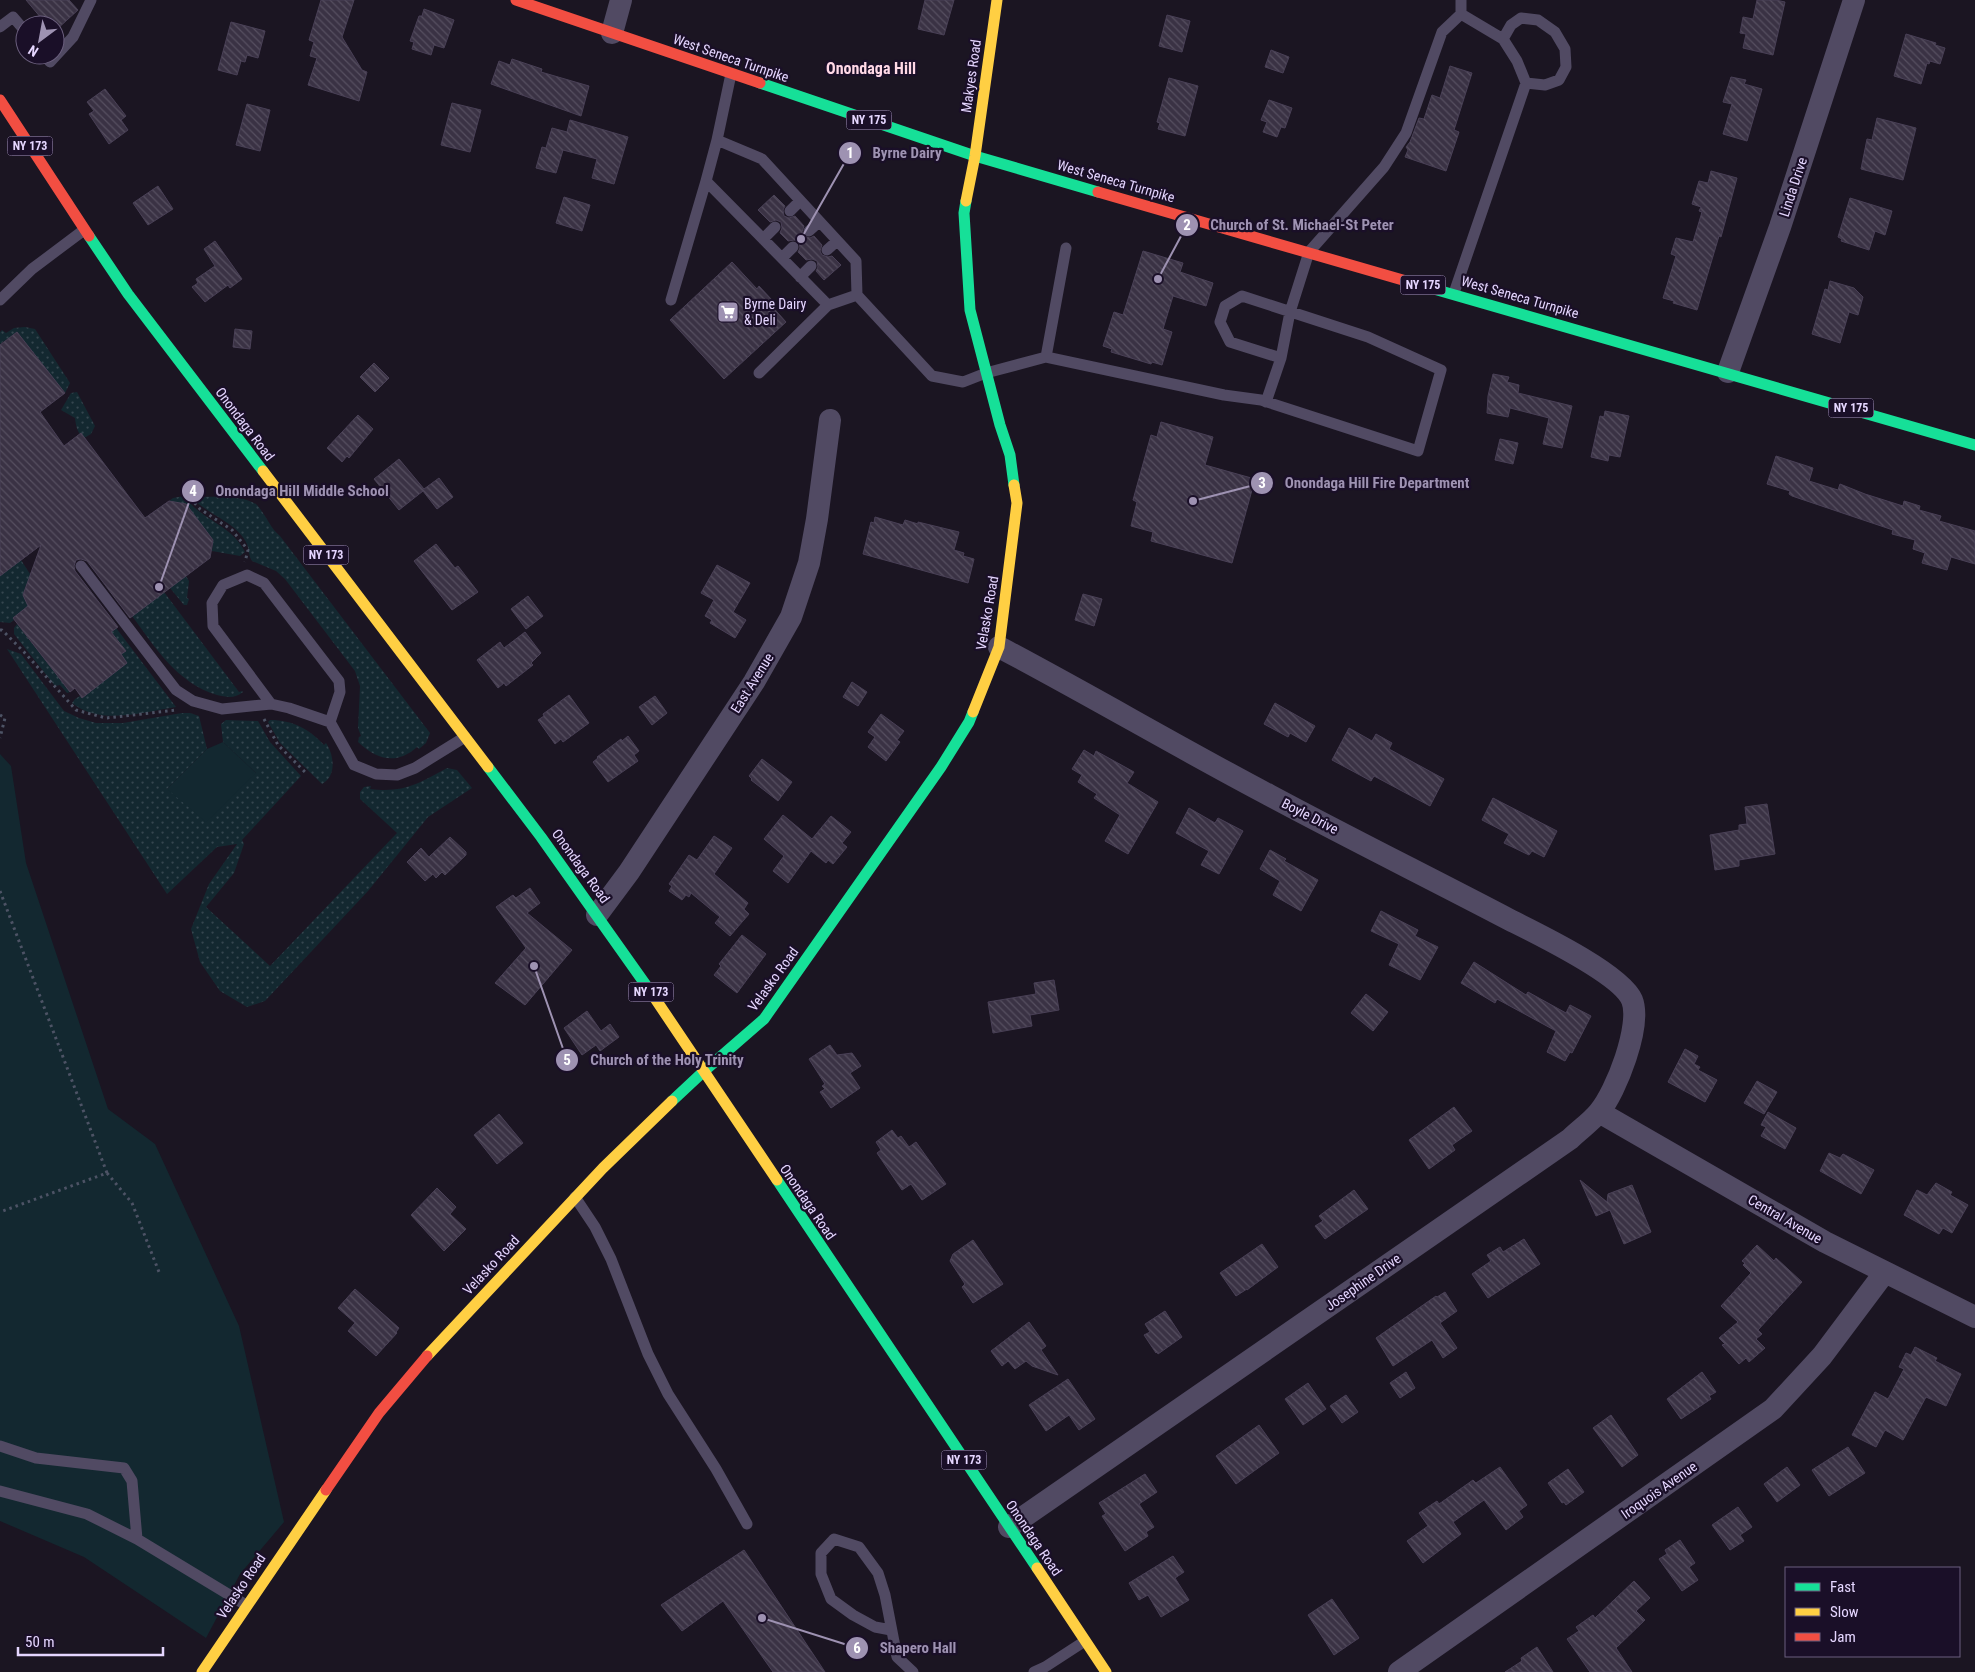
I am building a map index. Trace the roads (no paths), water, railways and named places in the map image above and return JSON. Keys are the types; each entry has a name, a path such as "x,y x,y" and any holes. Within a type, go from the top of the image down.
{"main road":[{"name":"West Seneca Turnpike","path":"516,0 975,156 1728,372 1975,445"},
{"name":"Makyes Road","path":"975,156 997,0"},
{"name":"Onondaga Road","path":"0,100 84,230 134,302 541,837 620,946 1106,1672"},
{"name":"Velasko Road","path":"202,1672 379,1413 448,1333 603,1168 703,1072 764,1019 941,768 969,722 999,647 1017,503 1010,455 970,310 964,213 975,156"}],"street":[{"path":"612,34 621,0"},
{"name":"Linda Drive","path":"1728,372 1780,227 1854,0"},
{"name":"East Avenue","path":"597,915 629,872 749,691 791,617 809,562 818,519 830,420"},
{"name":"Boyle Drive","path":"999,647 1081,690 1268,795 1520,925 1608,974 1621,984"},
{"name":"Josephine Drive","path":"1009,1527 1570,1139 1599,1112 1610,1096 1631,1043 1635,1022 1632,1000 1621,984"},
{"name":"Central Avenue","path":"1599,1112 1825,1242 1975,1317"},
{"name":"Iroquois Avenue","path":"1399,1672 1773,1409 1822,1356 1884,1272"}],"lane":[{"path":"65,46 73,37 91,0"},
{"path":"1266,402 1281,358 1290,312 1310,252 1384,166 1406,132 1442,32 1461,14 1461,0"},
{"path":"1454,293 1526,83 1517,61 1503,39 1461,14"},
{"path":"0,27 13,17 15,20"},
{"path":"1503,39 1511,25 1521,18 1538,20 1555,32 1565,49 1566,67 1559,80 1545,85 1526,83"},
{"path":"671,300 717,140 731,74"},
{"path":"717,140 762,159 838,241 856,261 857,295 932,376 963,382 986,373 1046,357 1224,395 1266,402 1418,451 1442,370 1368,337 1242,296 1225,306 1220,322 1230,342 1281,358"},
{"path":"706,181 828,305"},
{"path":"790,211 800,201"},
{"path":"809,231 819,222"},
{"path":"763,239 774,227"},
{"path":"0,300 32,269 84,230"},
{"path":"827,250 838,241"},
{"path":"782,258 794,247"},
{"path":"1046,357 1066,248"},
{"path":"800,276 811,266"},
{"path":"759,372 828,305 857,295"},
{"path":"81,566 176,690 193,702 222,709 271,704 330,722 354,766 376,774 397,775 416,768 465,738"},
{"path":"271,704 213,626 212,603 223,585 247,575 264,583 339,681 340,692 330,722"},
{"path":"575,1197 595,1227 611,1259 648,1354 668,1394 716,1469 747,1524"},
{"path":"0,1446 36,1458 124,1468 132,1481 136,1539"},
{"path":"0,1491 87,1514 136,1539 246,1605"},
{"path":"891,1630 875,1628 831,1599 821,1574 821,1553 834,1539 859,1547 878,1573 885,1595 897,1658 913,1672"},
{"path":"1034,1672 1085,1641"}],"place":[{"name":"Byrne Dairy","path":"801,239"},
{"name":"Church of St. Michael-St Peter","path":"1158,279"},
{"name":"Byrne Dairy & Deli","path":"728,312"},
{"name":"Onondaga Hill Fire Department","path":"1193,501"},
{"name":"Onondaga Hill Middle School","path":"159,587"},
{"name":"Church of the Holy Trinity","path":"534,966"},
{"name":"Shapero Hall","path":"762,1618"}],"district":[{"name":"Onondaga Hill","path":"871,68"}]}
